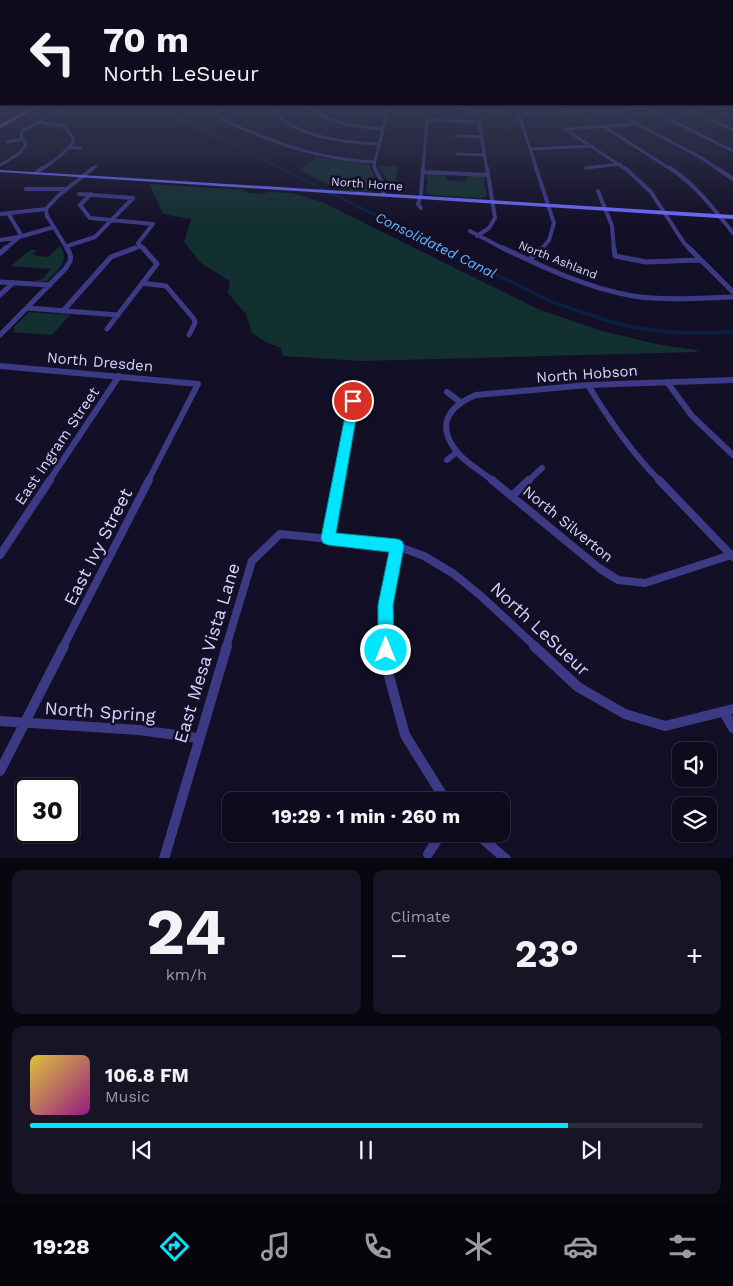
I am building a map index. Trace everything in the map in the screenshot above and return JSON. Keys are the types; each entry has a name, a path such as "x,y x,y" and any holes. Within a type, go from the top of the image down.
{"street":[{"path":"0,165 23,150 25,146"},
{"path":"282,146 340,159 375,162"},
{"path":"379,146 375,169 384,182 383,195"},
{"path":"421,208 418,204 425,146"},
{"path":"477,236 489,228 495,218 484,146"},
{"path":"529,146 550,205 554,223 552,237 544,249 529,260"},
{"path":"530,149 591,146"},
{"path":"592,146 620,164 650,192 684,243 733,292"},
{"path":"634,146 680,175 698,191 733,233"},
{"path":"679,146 700,157 733,179"},
{"path":"36,173 70,148 81,148"},
{"path":"457,154 485,155"},
{"path":"586,168 620,164"},
{"path":"0,214 46,208 65,189 96,166"},
{"name":"North Horne","path":"0,170 733,217"},
{"path":"423,172 488,175"},
{"path":"26,189 65,189"},
{"path":"598,191 606,209 614,236 613,253 615,256 658,262 700,260"},
{"path":"66,246 95,237 133,198 79,194"},
{"path":"91,194 80,205 90,218 153,224 138,243 157,264 107,329"},
{"path":"0,335 71,261 71,254 47,216 46,208"},
{"path":"0,253 19,237 20,233 8,213"},
{"path":"0,240 19,237 54,227"},
{"name":"North Ashland","path":"470,231 477,236 574,279 633,296 670,298 733,297"},
{"path":"62,311 111,257 141,246"},
{"path":"0,282 50,285"},
{"path":"0,294 13,283"},
{"path":"142,283 166,286 194,319 195,323 189,335"},
{"path":"27,308 118,315"},
{"name":"North Dresden","path":"0,366 198,384"},
{"name":"East Ingram Street","path":"0,555 119,376"},
{"name":"North Hobson","path":"459,401 476,395 588,385 733,380"},
{"path":"667,382 692,416 733,455"},
{"name":"East Ivy Street","path":"0,771 198,384"},
{"path":"588,385 612,424 637,458 732,556"},
{"path":"447,392 459,401"},
{"path":"328,538 353,401"},
{"name":"North Silverton","path":"459,401 449,412 446,426 449,441 457,452 599,568 618,580 645,583 732,556"},
{"path":"447,460 457,452"},
{"path":"512,496 542,468"},
{"name":"East Mesa Vista Lane","path":"164,858 252,561 280,534 328,538"},
{"name":"North LeSueur","path":"328,538 397,546 424,556 454,574 482,596 578,687 625,714 665,726 729,711"},
{"path":"397,546 386,605 386,665 406,735 441,792"},
{"path":"729,711 733,728"},
{"name":"North Spring","path":"0,721 140,730 198,738"},
{"path":"428,854 436,842"},
{"path":"487,842 506,858"}],"green space":[{"path":"316,157 369,164 380,189 369,192 348,191 299,170"},
{"path":"378,166 398,166 394,192 388,190 387,179"},
{"path":"427,174 445,174 446,180 466,182 467,176 454,175 482,176 484,177 485,183 483,184 487,196 481,198 426,193 427,182 429,181 427,180"},
{"path":"149,184 244,190 249,193 262,194 268,192 292,193 322,202 538,309 602,331 661,345 696,350 698,352 361,361 283,356 281,348 264,341 252,333 246,314 228,293 230,281 201,263 184,242 191,219 163,214"},
{"path":"60,246 64,256 63,261 47,281 35,282 43,278 51,269 11,266 30,250 37,250 32,255 48,257"},
{"path":"29,312 70,315 52,335 12,332 15,329 13,328"}],"waterway":[{"name":"Consolidated Canal","path":"235,146 552,302 604,319 643,329 685,333 733,332"}],"route":[{"path":"353,401 328,538 397,546 386,605 386,650"}]}
